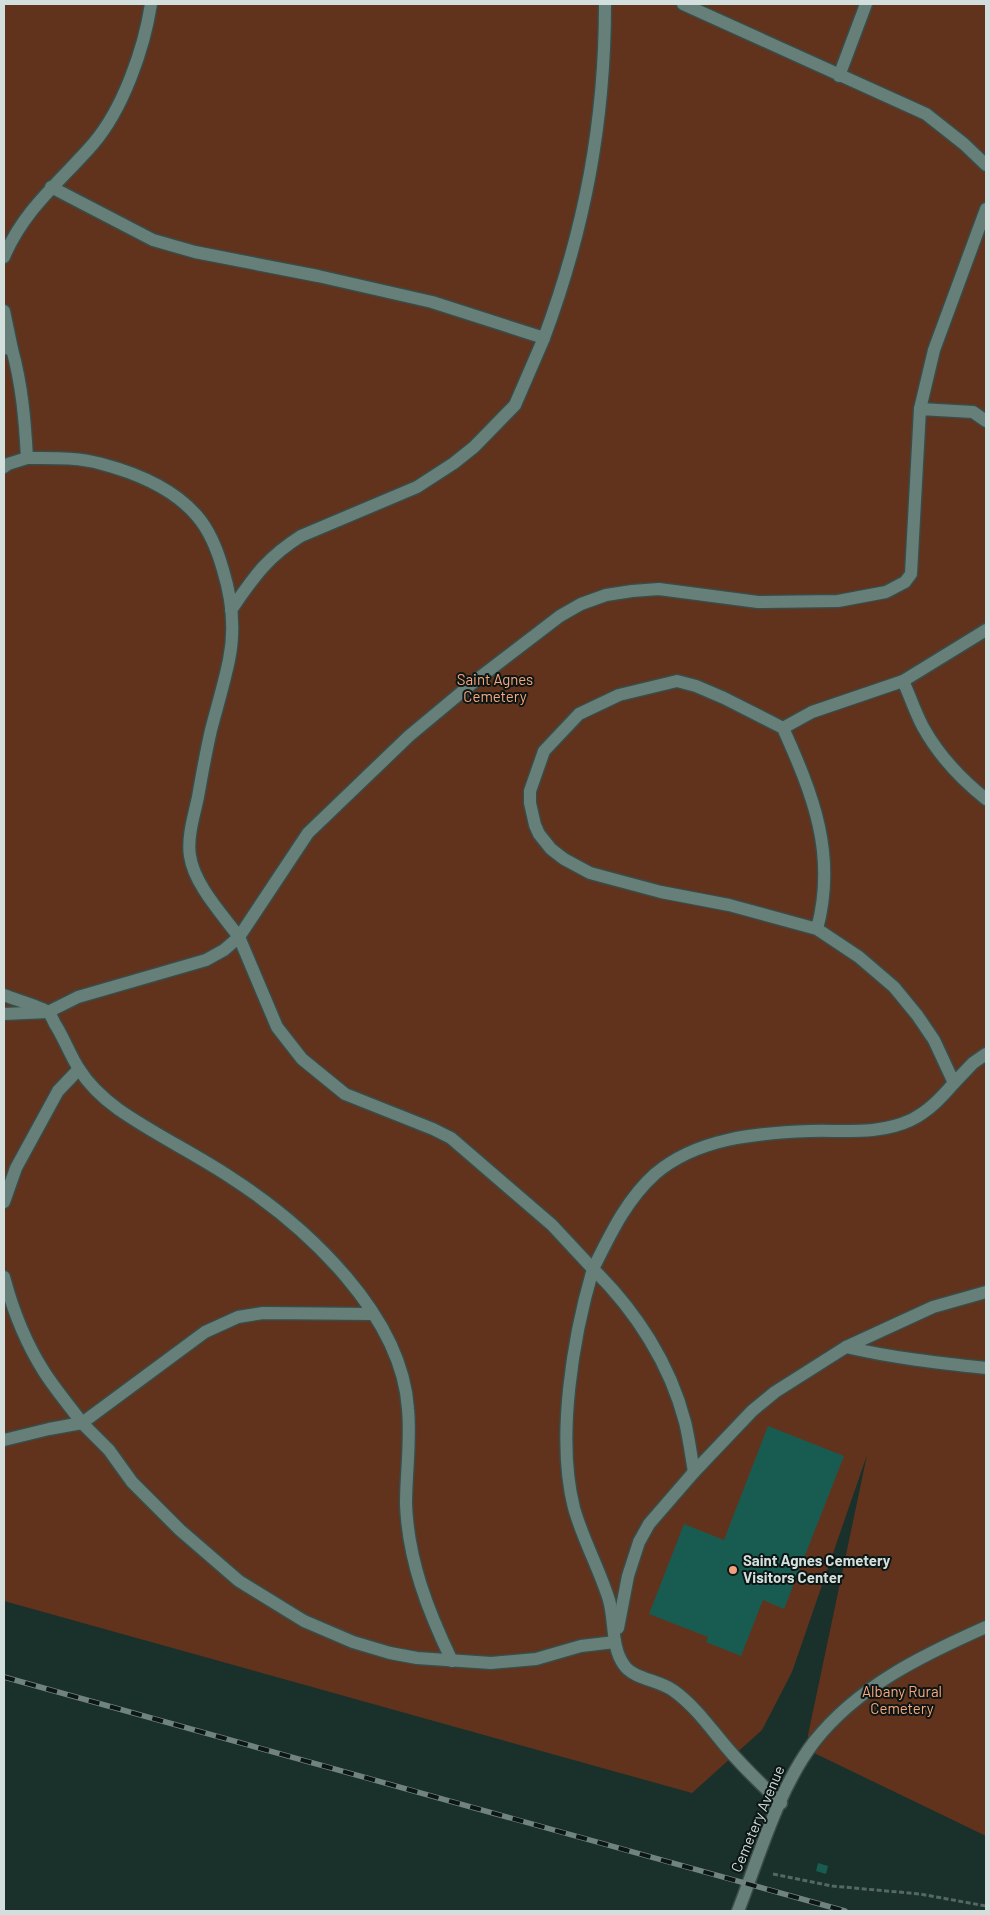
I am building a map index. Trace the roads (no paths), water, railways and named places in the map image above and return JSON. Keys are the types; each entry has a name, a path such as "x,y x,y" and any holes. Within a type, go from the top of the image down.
{"lane":[{"path":"4,257 14,234 51,187 94,143 119,102 140,54 151,4"},
{"path":"231,610 256,572 287,544 301,536 417,487 474,448 515,406 544,338 576,240 586,198 602,89 604,4"},
{"path":"683,4 926,114 964,144 986,165"},
{"path":"839,76 866,4"},
{"path":"51,187 153,240 169,245 195,252 367,286 432,302 544,338"},
{"path":"4,1014 48,1012 78,997 206,960 224,950 239,936 308,833 409,736 460,693 560,616 582,604 606,595 659,589 758,602 838,601 886,592 905,582 911,574 920,409 934,350 986,209"},
{"path":"4,311 8,349 20,387 27,458"},
{"path":"920,409 974,412 986,421"},
{"path":"4,467 27,458 63,458 102,463 140,477 168,491 198,517 213,542 229,589 232,636 229,659 211,732 190,843 193,870 206,892 239,936 277,1027 302,1059 345,1094 451,1138 552,1225 617,1292 641,1327 662,1363 676,1394 686,1423 694,1472"},
{"path":"783,728 812,712 903,680 986,630"},
{"path":"903,680 922,726 932,741 960,774 986,799"},
{"path":"817,929 824,894 822,839 816,808 783,728 724,698 696,686 677,681 619,695 579,714 544,751 530,791 532,816 538,834 551,849 564,859 590,873 661,892 730,905 817,929 859,957 894,987 934,1040 954,1083"},
{"path":"4,995 48,1012 65,1039 79,1069 102,1096 118,1109 145,1128 187,1150 235,1180 316,1243 338,1268 382,1326 396,1354 408,1409 408,1534 415,1565 435,1624 452,1661"},
{"path":"780,1803 755,1779 697,1712 674,1691 664,1684 628,1670 620,1659 615,1642 614,1620 609,1600 582,1533 574,1505 568,1470 567,1438 571,1381 583,1306 593,1269 623,1211 656,1174 674,1160 696,1150 740,1137 809,1131 861,1131 897,1125 924,1113 938,1102 972,1063 986,1054"},
{"path":"4,1202 16,1168 58,1091 79,1069"},
{"path":"4,1277 8,1294 42,1370 82,1423 109,1450 132,1482 180,1530 239,1581 304,1621 352,1642 390,1653 452,1661 509,1662 536,1659 581,1646 615,1642"},
{"path":"615,1642 628,1576 639,1542 649,1524 730,1434 768,1399 808,1370 846,1347 933,1307 986,1292"},
{"path":"4,1440 82,1423 205,1332 238,1316 263,1313 373,1314"},
{"path":"846,1347 898,1358 986,1368"},
{"name":"Cemetery Avenue","path":"738,1911 780,1803 814,1742 838,1716 864,1693 898,1670 986,1627"}],"railway":[{"path":"4,1677 845,1911"}],"place":[{"name":"Saint Agnes Cemetery Visitors Center","path":"733,1570"}],"park label":[{"name":"Saint Agnes Cemetery","path":"495,688"},
{"name":"Albany Rural Cemetery","path":"902,1700"}]}
